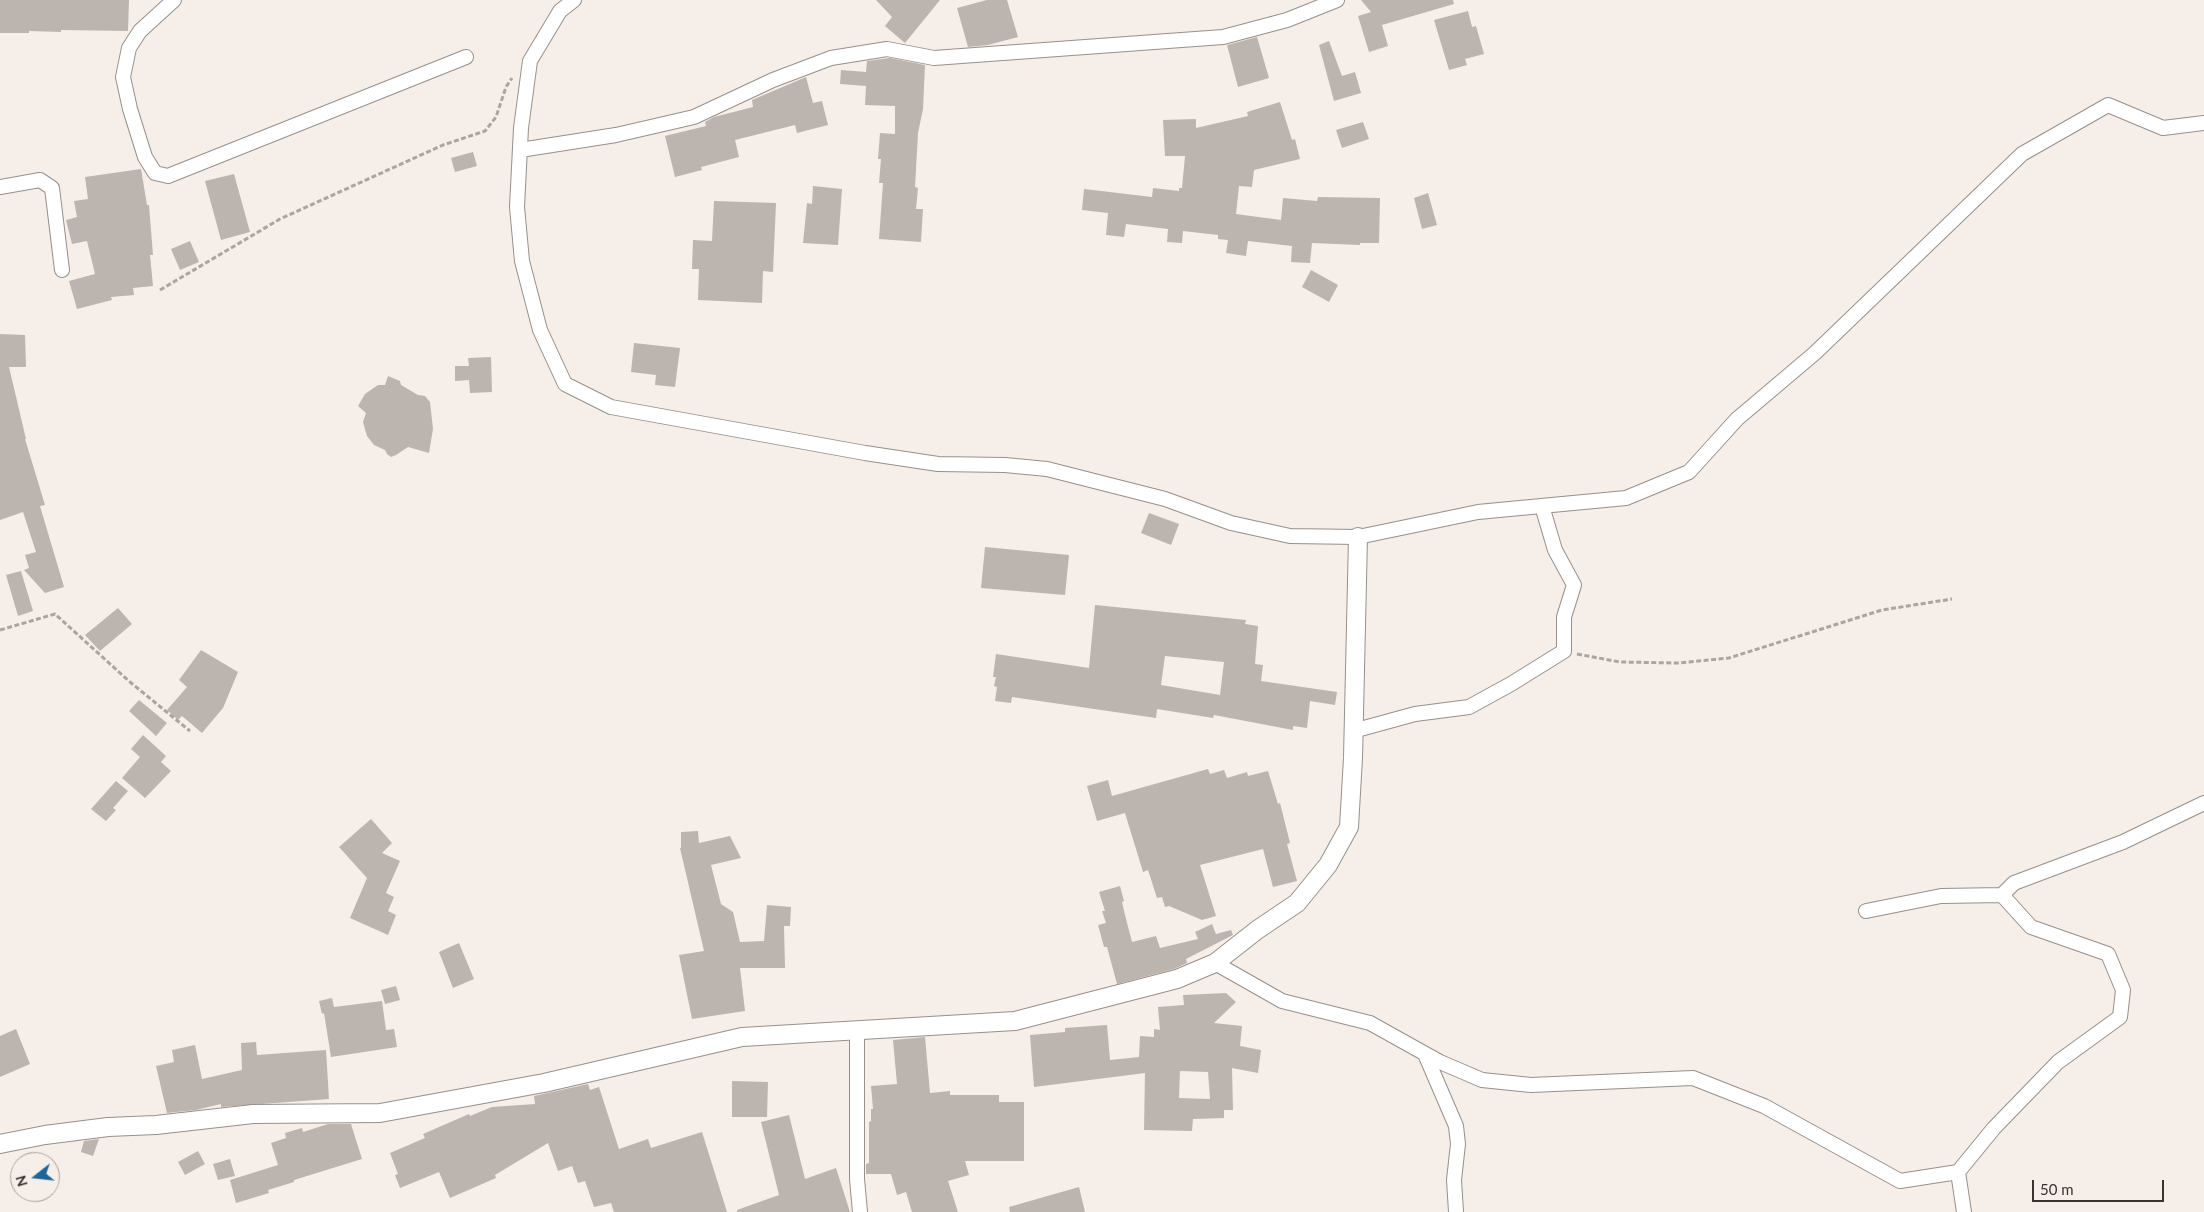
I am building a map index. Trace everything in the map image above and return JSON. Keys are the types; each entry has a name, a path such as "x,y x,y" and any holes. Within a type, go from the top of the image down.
{"street":[{"path":"174,0 140,31 129,48 123,77 145,157 155,173 168,176 466,57"},
{"path":"574,0 560,11 530,61 520,150 517,207 522,261 540,330 564,384 612,408 938,464 1005,465 1047,469 1165,498 1239,525 1290,536 1358,537 1478,512 1626,498 1690,472 1736,419 1815,353 2022,154 2108,105 2163,128 2204,123"},
{"path":"520,150 626,134 694,117 773,80 831,58 887,49 934,58 1223,38 1287,20 1337,0"},
{"path":"0,187 40,180 52,188 62,270"},
{"path":"1353,730 1415,714 1469,707 1511,684 1564,651 1564,617 1574,585 1555,550 1542,506"},
{"path":"0,1144 45,1135 108,1127 156,1126 253,1114 380,1113 544,1083 742,1037 1015,1021 1177,979 1215,963 1257,930 1297,903 1328,865 1349,827 1358,537"},
{"path":"1866,911 1941,896 2002,895 2014,883 2124,842 2204,803"},
{"path":"1215,963 1282,1001 1370,1023 1426,1054 1482,1080 1531,1085 1693,1078 1764,1106 1900,1181 1958,1172 1994,1128 2058,1062 2120,1016 2123,990 2108,954 2031,927 2002,895"},
{"path":"857,1030 857,1180 860,1212"},
{"path":"1426,1054 1456,1126 1458,1144 1454,1180 1456,1212"},
{"path":"1958,1172 1964,1212"}],"path":[{"path":"160,290 280,218 443,145 485,131 496,118 506,87 511,79 516,72 530,61"},
{"path":"1564,651 1620,662 1678,663 1729,658 1882,610 1952,599"},
{"path":"0,630 55,614 130,682 190,731"}],"building":[{"path":"0,0 129,0 128,31 61,30 61,32 29,31 29,33 0,33"},
{"path":"876,0 940,0 905,43 885,26 892,17"},
{"path":"987,0 1007,0 1018,37 988,45 968,47 957,8"},
{"path":"1361,0 1453,0 1454,4 1382,25 1388,46 1369,52 1358,16 1371,12"},
{"path":"1468,11 1472,27 1476,26 1484,54 1465,59 1467,65 1449,70 1434,20"},
{"path":"1257,37 1269,78 1238,87 1227,45"},
{"path":"1329,41 1342,76 1355,72 1361,93 1334,101 1319,45"},
{"path":"890,58 925,65 923,109 918,133 915,187 918,188 916,209 923,209 921,242 879,239 883,183 879,183 881,159 878,159 880,133 895,134 895,106 865,105 866,86 840,84 841,70 866,72 867,61"},
{"path":"806,77 813,103 822,101 828,125 797,133 795,125 735,140 739,157 701,167 702,170 675,177 665,136 706,126 705,122 714,117 753,107 752,100"},
{"path":"1280,102 1292,140 1295,139 1300,159 1254,170 1252,187 1239,186 1236,214 1281,220 1283,198 1317,201 1318,197 1380,198 1379,243 1360,243 1360,245 1312,243 1310,263 1291,262 1292,246 1248,241 1246,256 1226,253 1228,240 1218,239 1218,235 1183,231 1182,243 1167,242 1168,229 1126,224 1124,237 1106,235 1108,213 1082,210 1084,189 1152,197 1153,188 1179,191 1179,188 1182,188 1185,156 1165,156 1163,120 1196,119 1196,128 1248,116 1247,112"},
{"path":"1363,122 1369,139 1342,148 1336,130"},
{"path":"473,152 477,166 455,172 451,158"},
{"path":"141,169 147,205 149,205 153,255 150,255 153,286 133,288 134,295 111,297 112,300 77,309 69,281 95,274 87,241 72,244 66,220 77,217 74,201 88,199 85,177"},
{"path":"234,174 250,232 221,240 205,181"},
{"path":"813,186 842,189 838,245 803,243 807,203 812,204"},
{"path":"1428,193 1437,225 1422,229 1414,198"},
{"path":"714,201 776,203 773,272 763,271 762,303 698,300 699,269 692,269 693,240 712,241"},
{"path":"190,241 199,262 180,270 171,249"},
{"path":"1311,270 1338,285 1329,302 1302,287"},
{"path":"0,334 25,335 26,367 9,367 25,439 45,505 40,506 64,587 45,593 24,570 29,568 25,555 36,552 23,512 0,520"},
{"path":"634,343 680,348 675,387 655,385 656,375 631,372"},
{"path":"491,357 492,392 470,393 469,380 455,381 455,366 469,366 468,358"},
{"path":"388,376 400,381 401,385 418,395 425,396 430,402 433,429 429,453 408,447 391,457 385,450 374,445 367,436 363,422 366,413 358,406 365,394 378,385 385,385"},
{"path":"1149,513 1179,524 1171,545 1141,533"},
{"path":"985,547 1069,555 1065,595 981,588"},
{"path":"21,571 33,611 18,616 6,575"},
{"path":"1095,605 1246,620 1245,624 1258,626 1255,664 1263,665 1261,681 1337,692 1335,705 1310,701 1307,728 1293,726 1293,730 1214,715 1213,718 1157,709 1156,718 1012,697 1011,703 995,701 997,687 994,686 996,677 993,677 996,654 1089,668","holes":["1165,656 1224,662 1220,695 1161,685"]},
{"path":"118,608 132,624 100,651 85,635"},
{"path":"201,650 238,672 223,708 202,733 182,716 178,720 167,710 187,687 179,680"},
{"path":"139,700 167,723 156,736 129,711"},
{"path":"143,735 166,756 161,762 171,771 145,798 122,778 140,757 131,749"},
{"path":"1208,769 1210,774 1224,770 1227,778 1247,772 1248,776 1268,771 1278,804 1280,803 1290,843 1287,844 1297,881 1273,887 1263,849 1200,865 1216,916 1202,920 1169,906 1165,907 1162,897 1157,898 1148,870 1143,872 1125,813 1097,821 1087,786 1108,780 1112,796"},
{"path":"116,781 128,791 113,808 116,810 106,821 91,809"},
{"path":"371,819 392,843 382,853 400,861 386,893 394,897 388,911 396,915 388,935 350,918 367,878 339,847"},
{"path":"698,831 699,843 730,836 741,858 711,865 721,904 733,912 740,942 764,941 767,905 791,907 790,926 784,926 785,968 740,968 745,1011 692,1019 679,955 704,951 680,848 681,832"},
{"path":"1120,886 1132,942 1156,936 1160,948 1198,939 1195,932 1212,924 1216,934 1231,930 1233,935 1186,959 1187,963 1174,969 1117,984 1107,947 1104,947 1098,925 1106,923 1102,911 1105,911 1099,892"},
{"path":"459,943 474,979 453,988 439,952"},
{"path":"396,986 400,1000 385,1004 381,990"},
{"path":"1226,993 1236,1002 1214,1023 1242,1026 1240,1046 1261,1050 1258,1073 1232,1068 1233,1110 1224,1110 1224,1118 1193,1119 1192,1131 1144,1130 1145,1073 1034,1087 1030,1035 1065,1032 1065,1028 1107,1025 1110,1060 1139,1057 1140,1036 1154,1037 1154,1029 1160,1030 1158,1007 1184,1005 1183,995","holes":["1180,1071 1208,1072 1210,1099 1179,1098"]},
{"path":"332,998 334,1007 382,1001 386,1030 394,1029 397,1047 331,1057 324,1013 322,1014 319,1001"},
{"path":"16,1029 30,1064 0,1077 0,1036"},
{"path":"925,1037 930,1093 950,1091 950,1095 999,1095 999,1102 1024,1102 1024,1161 965,1161 969,1175 948,1181 958,1212 912,1212 906,1192 897,1195 891,1174 866,1174 866,1164 869,1163 869,1122 871,1121 871,1109 873,1109 871,1086 897,1084 893,1040"},
{"path":"256,1042 257,1055 326,1050 329,1099 221,1107 221,1104 196,1110 167,1113 156,1066 174,1062 172,1050 195,1045 202,1079 242,1070 241,1043"},
{"path":"732,1081 768,1082 767,1117 732,1117"},
{"path":"588,1084 590,1090 599,1087 619,1149 648,1139 651,1148 702,1132 727,1212 614,1212 611,1203 594,1207 585,1181 578,1183 572,1166 558,1171 548,1143 495,1175 496,1178 450,1198 439,1172 400,1188 395,1175 398,1174 390,1153 425,1138 423,1134 469,1114 470,1116 492,1107 535,1104 534,1096"},
{"path":"789,1115 805,1179 836,1168 850,1212 737,1212 737,1210 779,1195 761,1122"},
{"path":"328,1124 351,1124 362,1159 294,1180 294,1182 268,1190 269,1193 236,1203 230,1180 278,1165 271,1143 286,1138 285,1133 302,1128 303,1132"},
{"path":"99,1139 93,1156 81,1152 84,1141"},
{"path":"198,1151 205,1164 185,1175 178,1162"},
{"path":"230,1159 235,1176 218,1180 213,1164"},
{"path":"1079,1187 1085,1212 1010,1212 1009,1207"}]}
